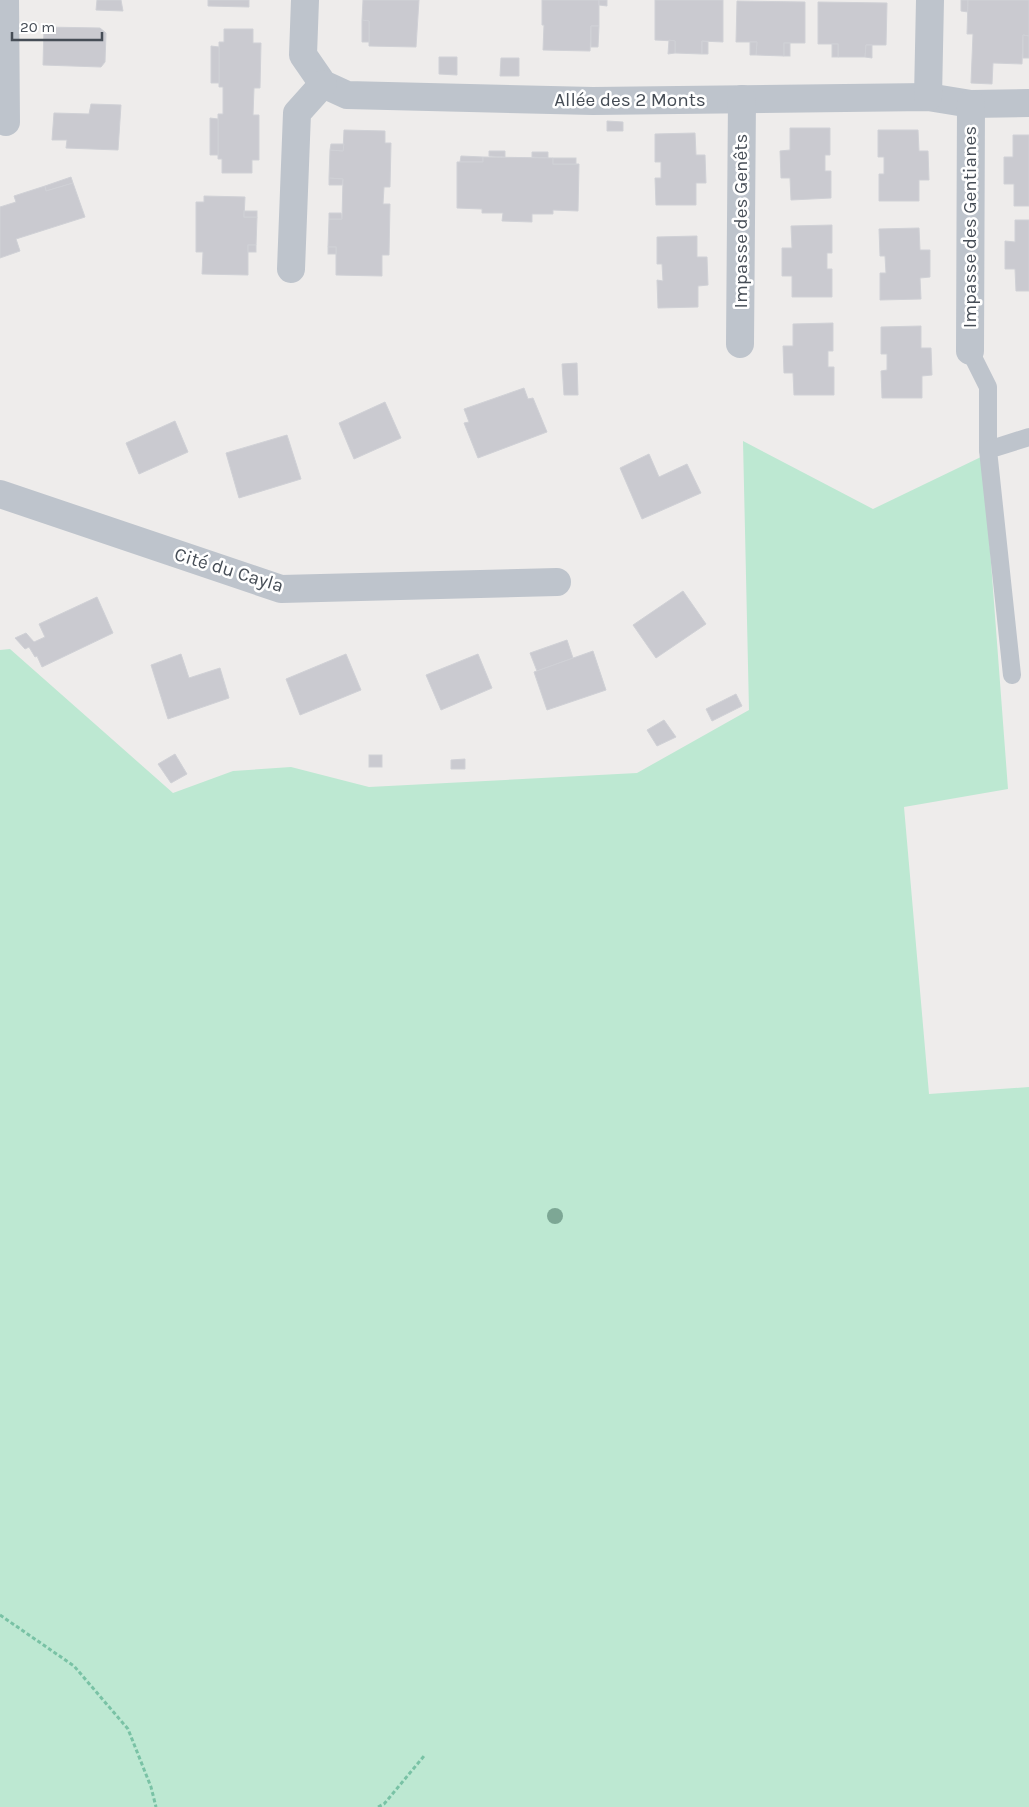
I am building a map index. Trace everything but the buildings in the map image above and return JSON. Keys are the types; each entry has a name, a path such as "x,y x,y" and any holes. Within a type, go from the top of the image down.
{"street":[{"path":"5,0 6,122"},
{"path":"291,269 297,113 323,84 303,55 305,0"},
{"path":"928,97 930,0"},
{"name":"Allée des 2 Monts","path":"323,84 347,95 593,101 928,97 971,104 1029,103"},
{"name":"Impasse des Genêts","path":"740,344 742,99"},
{"name":"Impasse des Gentianes","path":"970,351 971,104"},
{"name":"Cité du Cayla","path":"0,494 281,589 557,582"}],"lane":[{"path":"970,351 988,387 988,450 1012,675"},
{"path":"988,450 1029,436"}],"path":[{"path":"0,1615 74,1666 128,1730 151,1787 156,1807"},
{"path":"378,1807 384,1804 424,1756"}],"green space":[{"path":"743,441 873,509 983,456 1008,789 904,807 929,1094 1029,1087 1029,1807 0,1807 0,650 10,649 173,793 233,771 291,767 369,787 637,773 749,710"}]}
